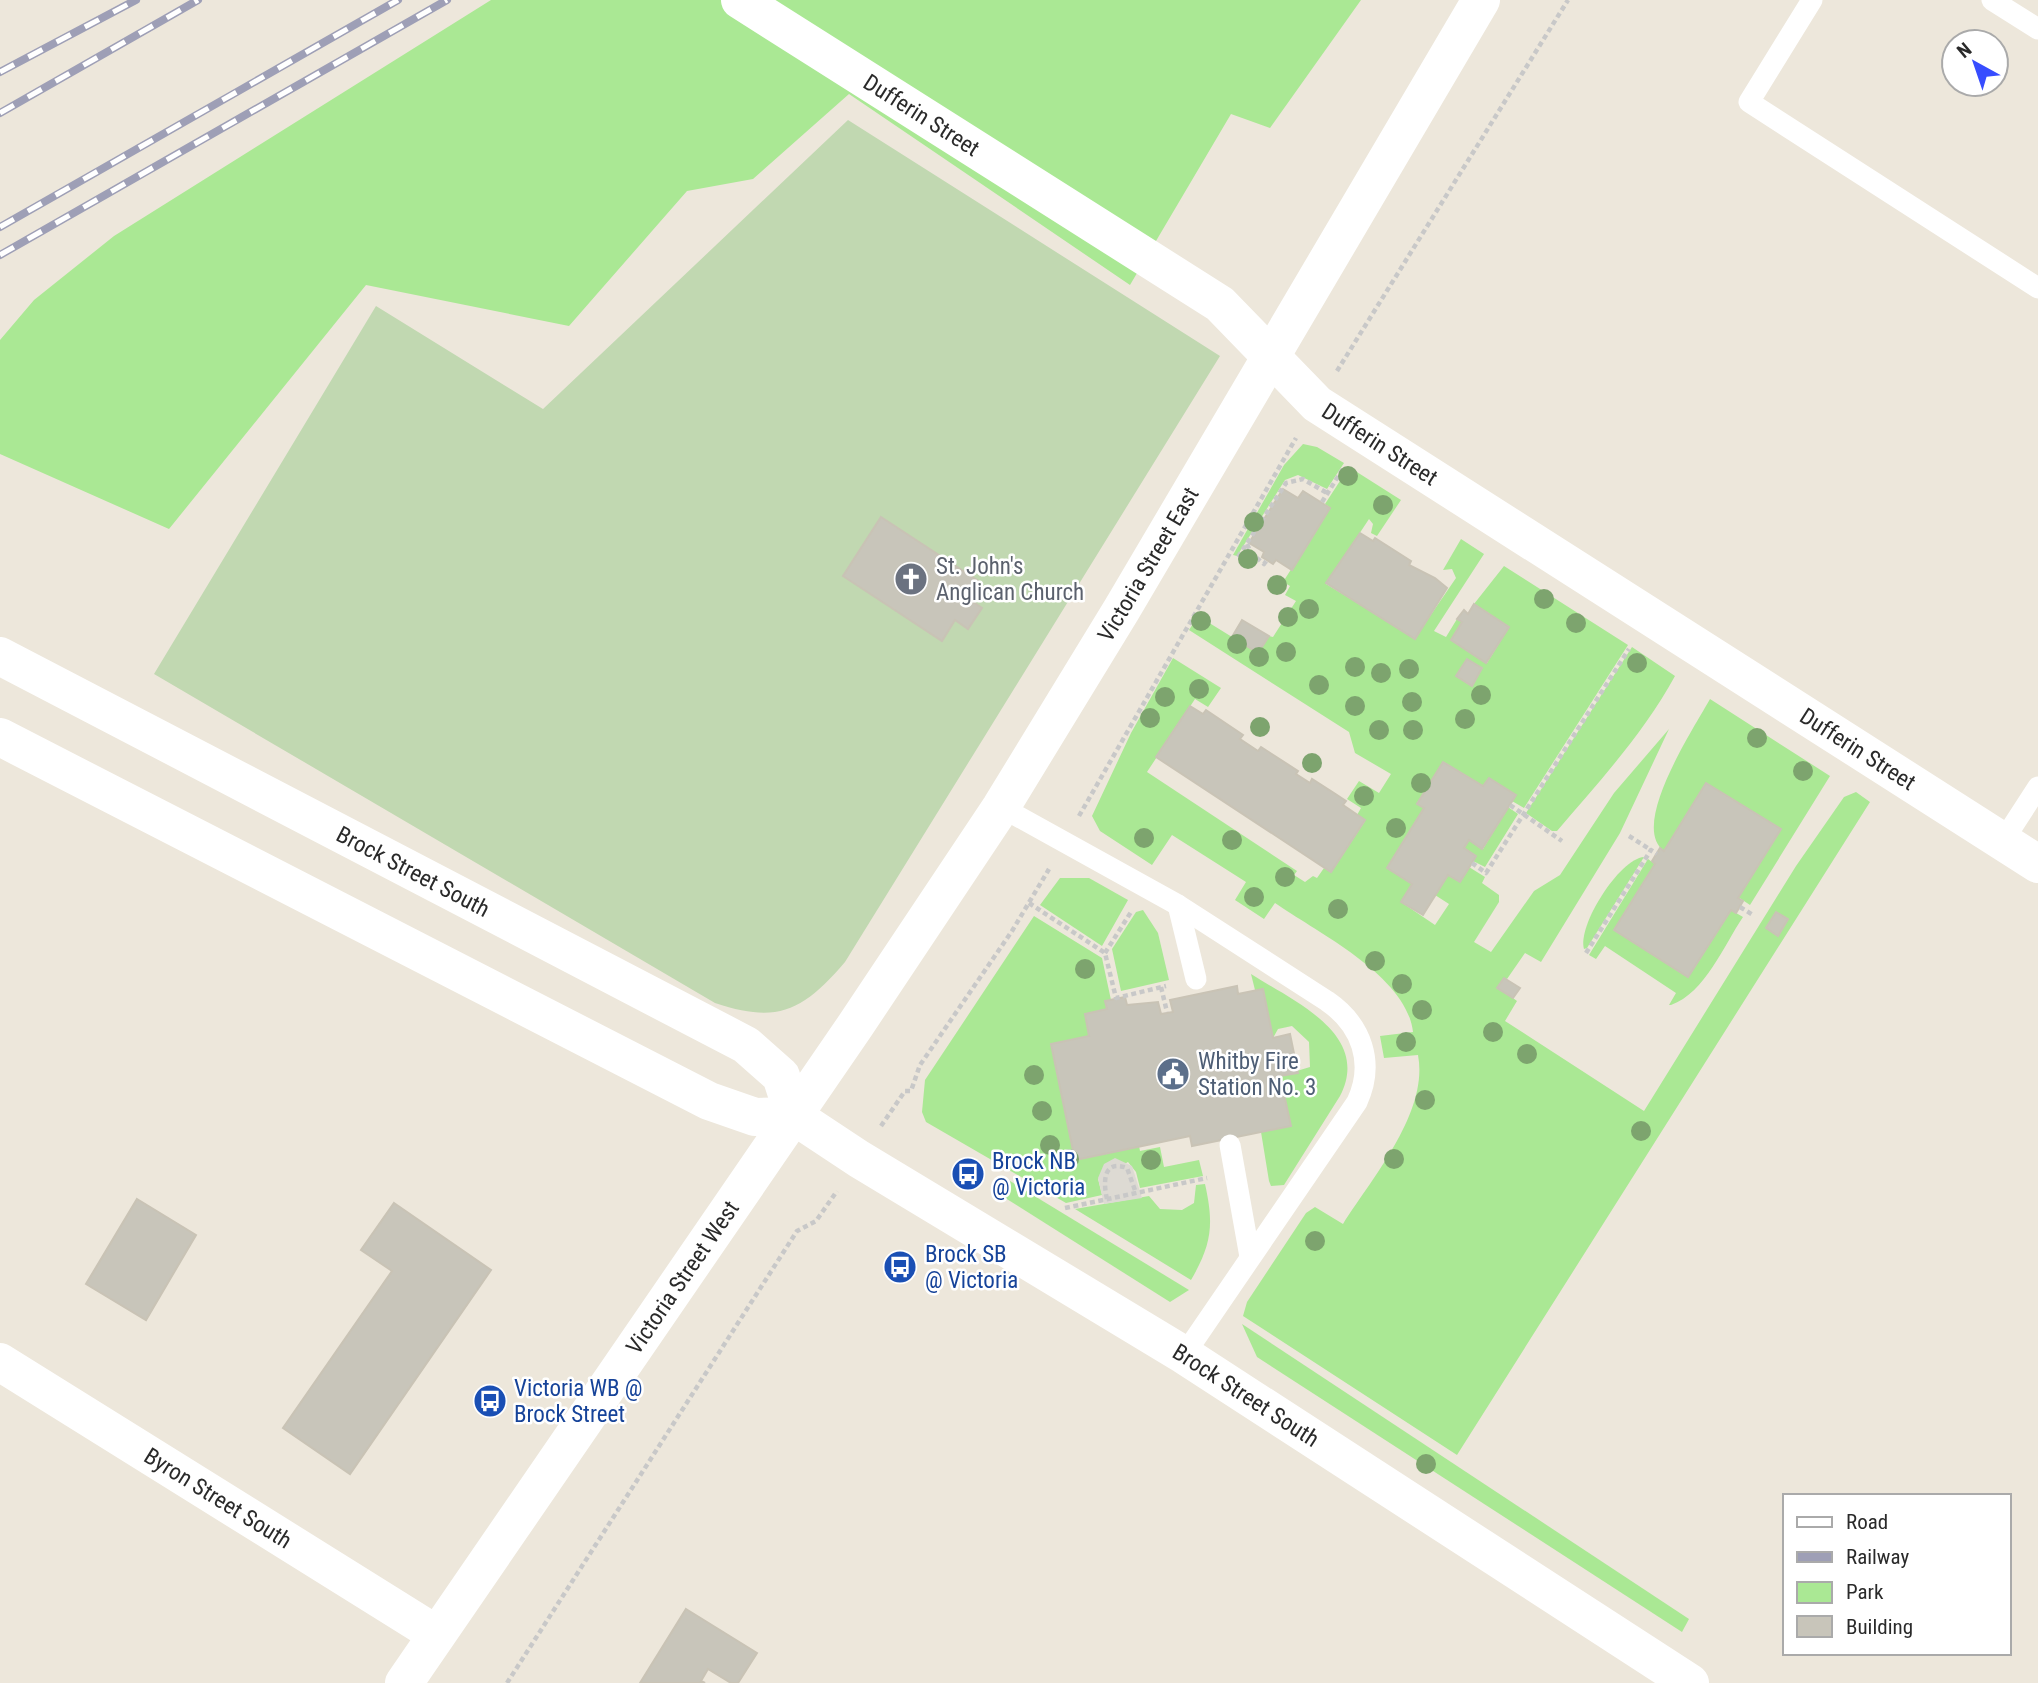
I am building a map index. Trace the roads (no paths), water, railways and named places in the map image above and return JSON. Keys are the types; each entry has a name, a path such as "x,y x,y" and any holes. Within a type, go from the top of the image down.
{"main road":[{"name":"Dufferin Street","path":"740,0 1220,304 1317,404 2038,864"},
{"name":"Victoria Street East","path":"794,1116 1000,807 1122,609 1481,0"},
{"name":"Brock Street South","path":"0,656 746,1045 781,1076 794,1116 859,1159 1184,1355 1690,1683"},
{"path":"0,737 709,1101 755,1116 794,1116"},
{"name":"Victoria Street West","path":"404,1683 794,1116"},
{"name":"Byron Street South","path":"0,1362 436,1634"}],"lane":[{"path":"1812,0 1749,102 2038,288"},
{"path":"1992,0 2038,29"},
{"path":"2003,841 2038,787"},
{"path":"1000,807 1148,887 1339,1009 1356,1030 1366,1059 1365,1082 1357,1102 1184,1355"},
{"path":"1178,905 1196,979"},
{"path":"1230,1144 1250,1257"}],"railway":[{"path":"0,72 136,0"},
{"path":"0,113 198,0"},
{"path":"0,227 398,0"},
{"path":"0,255 447,0"}],"place":[{"name":"St. John's Anglican Church","path":"911,579"},
{"name":"Whitby Fire Station No. 3","path":"1173,1074"},
{"name":"Brock NB @ Victoria","path":"968,1174"},
{"name":"Brock SB @ Victoria","path":"900,1267"},
{"name":"Victoria WB @ Brock Street","path":"490,1401"}]}
